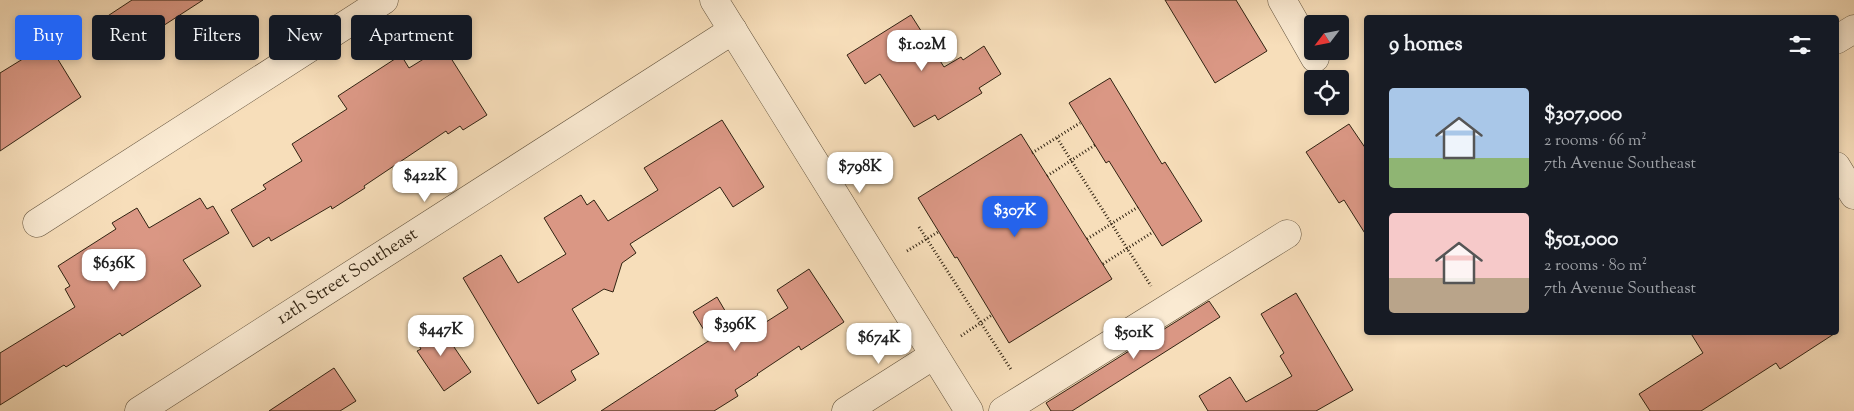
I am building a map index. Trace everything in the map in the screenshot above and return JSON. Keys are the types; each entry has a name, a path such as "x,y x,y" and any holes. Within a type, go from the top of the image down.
{"street":[{"path":"37,223 384,0"},
{"path":"714,0 969,411"},
{"path":"1282,0 1304,39"},
{"path":"1839,38 1854,28"},
{"name":"12th Street Southeast","path":"139,411 733,30"},
{"path":"1839,171 1854,195"},
{"path":"1003,411 1287,234"},
{"path":"846,411 934,355"}],"path":[{"path":"1032,153 1080,123"},
{"path":"1057,138 1167,309"},
{"path":"1047,176 1095,146"},
{"path":"1087,239 1138,207"},
{"path":"919,227 1028,396"},
{"path":"906,251 938,232"},
{"path":"1103,264 1153,232"},
{"path":"961,336 992,315"}],"building":[{"path":"132,0 203,0 180,15 175,15 175,18 165,25 165,15 109,15"},
{"path":"1165,0 1236,0 1267,51 1215,83"},
{"path":"911,15 944,67 961,57 963,60 984,46 1001,74 979,88 982,93 938,120 935,115 914,127 880,74 865,84 847,55"},
{"path":"21,60 58,60 81,97 0,151 0,73"},
{"path":"393,60 404,60 409,68 422,60 452,60 487,115 463,130 460,126 448,134 446,131 332,209 331,206 271,241 269,237 253,247 231,210 266,189 263,185 302,161 292,144 347,109 338,96"},
{"path":"1110,78 1162,164 1165,162 1202,221 1162,246 1109,161 1106,163 1069,103"},
{"path":"722,120 764,187 733,207 720,187 630,244 636,253 622,263 613,292 604,289 572,309 599,354 571,371 576,380 538,404 463,278 501,255 518,283 566,254 544,218 581,195 587,205 594,200 608,221 658,190 644,168"},
{"path":"1349,124 1364,146 1364,232 1344,200 1339,203 1306,152"},
{"path":"1021,134 1112,279 1009,343 957,257 955,258 918,198"},
{"path":"200,198 207,209 213,206 229,233 183,260 201,286 122,336 120,333 0,405 0,353 75,307 65,289 70,286 58,266 116,229 112,223 137,208 149,228"},
{"path":"809,269 844,322 801,350 799,346 757,374 735,390 738,396 714,411 601,411 710,340 693,312 717,297 741,338 788,308 777,290"},
{"path":"1296,293 1353,390 1316,411 1208,411 1199,396 1230,377 1246,402 1292,376 1280,356 1284,353 1261,314"},
{"path":"1209,301 1220,317 1072,411 1051,411 1046,403"},
{"path":"437,322 471,372 444,391 417,351 421,349 414,338"},
{"path":"1692,335 1832,335 1780,369 1776,363 1701,411 1650,411 1639,394 1703,353"},
{"path":"334,368 356,401 340,411 269,411"}]}
